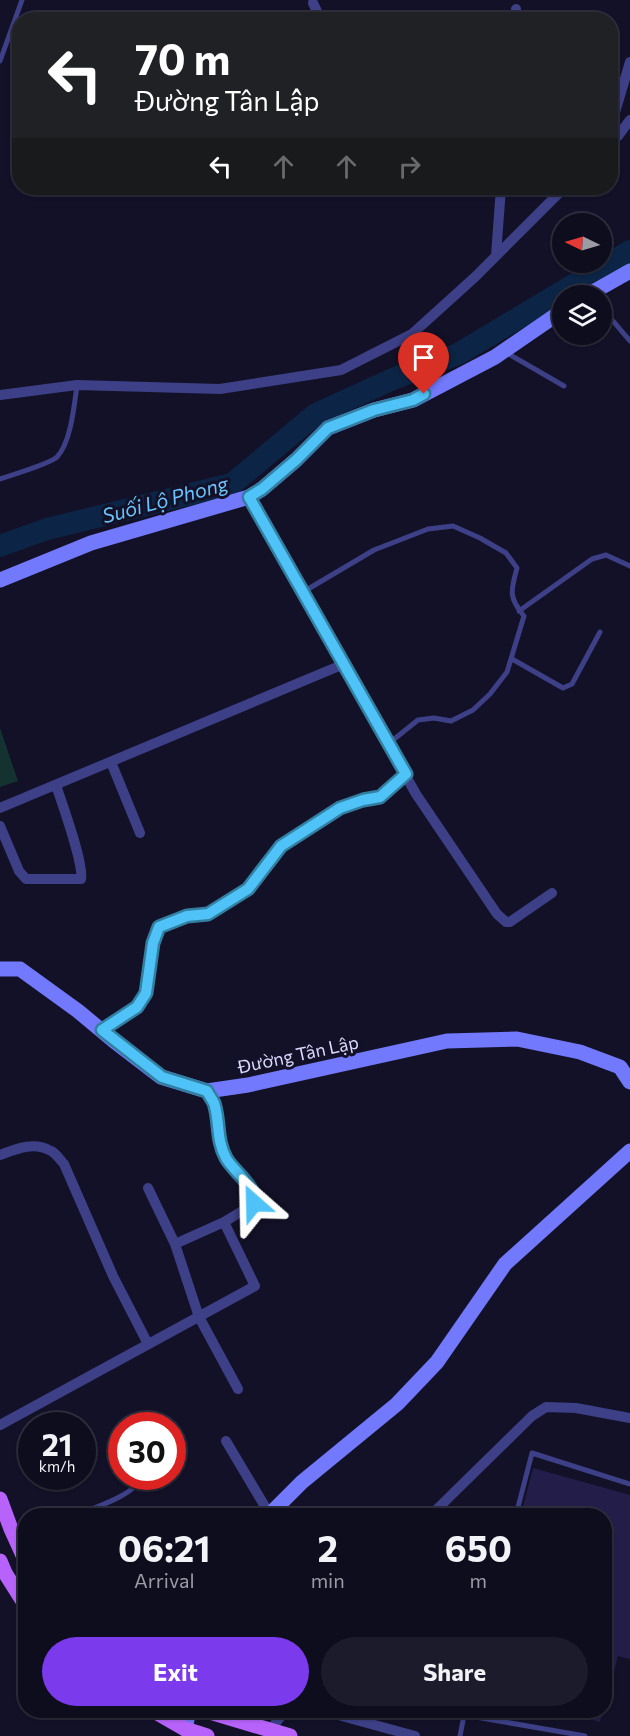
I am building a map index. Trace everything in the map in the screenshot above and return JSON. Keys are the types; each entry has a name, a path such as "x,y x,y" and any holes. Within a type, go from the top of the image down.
{"main road":[{"path":"0,1499 18,1533"},
{"path":"0,1561 18,1593"},
{"path":"166,1718 186,1729 207,1736"},
{"path":"230,1718 290,1736"}],"street":[{"path":"313,3 317,12"},
{"path":"618,102 630,62"},
{"path":"618,136 630,120"},
{"path":"496,255 500,195"},
{"path":"0,395 77,385 220,389 341,370 412,334 475,277 557,195"},
{"path":"606,285 630,271"},
{"path":"0,580 91,543 249,497 271,482 328,428 374,410 413,400 432,382 504,351 552,318"},
{"path":"412,334 416,349 432,382"},
{"path":"249,497 427,811 502,920 510,922 552,892"},
{"path":"0,808 344,664"},
{"path":"111,762 140,833"},
{"path":"102,1030 137,1007 146,993 153,943 159,927 187,916 208,914 248,889 281,846 340,808 380,797 406,774"},
{"path":"0,826 19,871 26,879 81,879 81,869 56,785"},
{"name":"Đường Tân Lập","path":"0,969 20,969 162,1077 207,1091 248,1086 447,1041 517,1039 580,1052 620,1067 630,1082"},
{"path":"175,1244 224,1222 254,1203 252,1190 225,1157 218,1139 213,1102 207,1091"},
{"path":"0,1155 23,1146 36,1147 51,1151 64,1164 114,1276 148,1344"},
{"path":"276,1508 302,1482 397,1404 437,1362 505,1264 630,1151"},
{"path":"148,1188 175,1244 199,1317 238,1389"},
{"path":"0,1425 255,1286 224,1222"},
{"path":"438,1508 532,1416 546,1407 576,1408 630,1418"},
{"path":"226,1441 265,1508"},
{"path":"186,1729 188,1718"},
{"path":"270,1730 280,1718"},
{"path":"365,1718 415,1736"}],"lane":[{"path":"0,61 12,28"},
{"path":"612,320 630,341"},
{"path":"504,351 564,386"},
{"path":"0,479 56,459 65,444 77,385"},
{"path":"303,592 374,550 428,529 453,526 506,553 517,568 511,589 514,604 524,616 507,672 490,694 472,711 451,721 434,718 418,720 388,744"},
{"path":"519,610 592,559 606,555 630,566"},
{"path":"512,659 563,688 572,684 600,632"},
{"path":"518,1508 531,1453 630,1484"},
{"path":"95,1508 116,1500 130,1490"},
{"path":"460,1736 464,1718"},
{"path":"495,1718 585,1736"}],"green space":[{"path":"0,728 18,781 0,787"}],"building":[{"path":"533,1468 630,1495 630,1659 618,1656 612,1678 612,1508 523,1508"},
{"path":"586,1718 601,1718 600,1722"}],"waterway":[{"name":"Suối Lộ Phong","path":"0,546 47,529 232,484 316,414 393,379 458,354 630,251"}],"route":[{"path":"254,1203 252,1190 232,1167 220,1146 213,1102 207,1091 162,1077 102,1030 137,1007 146,993 153,943 159,927 187,916 208,914 248,889 281,846 340,808 380,797 406,774 249,497 296,460 328,428 374,410 413,400 424,394"}]}
